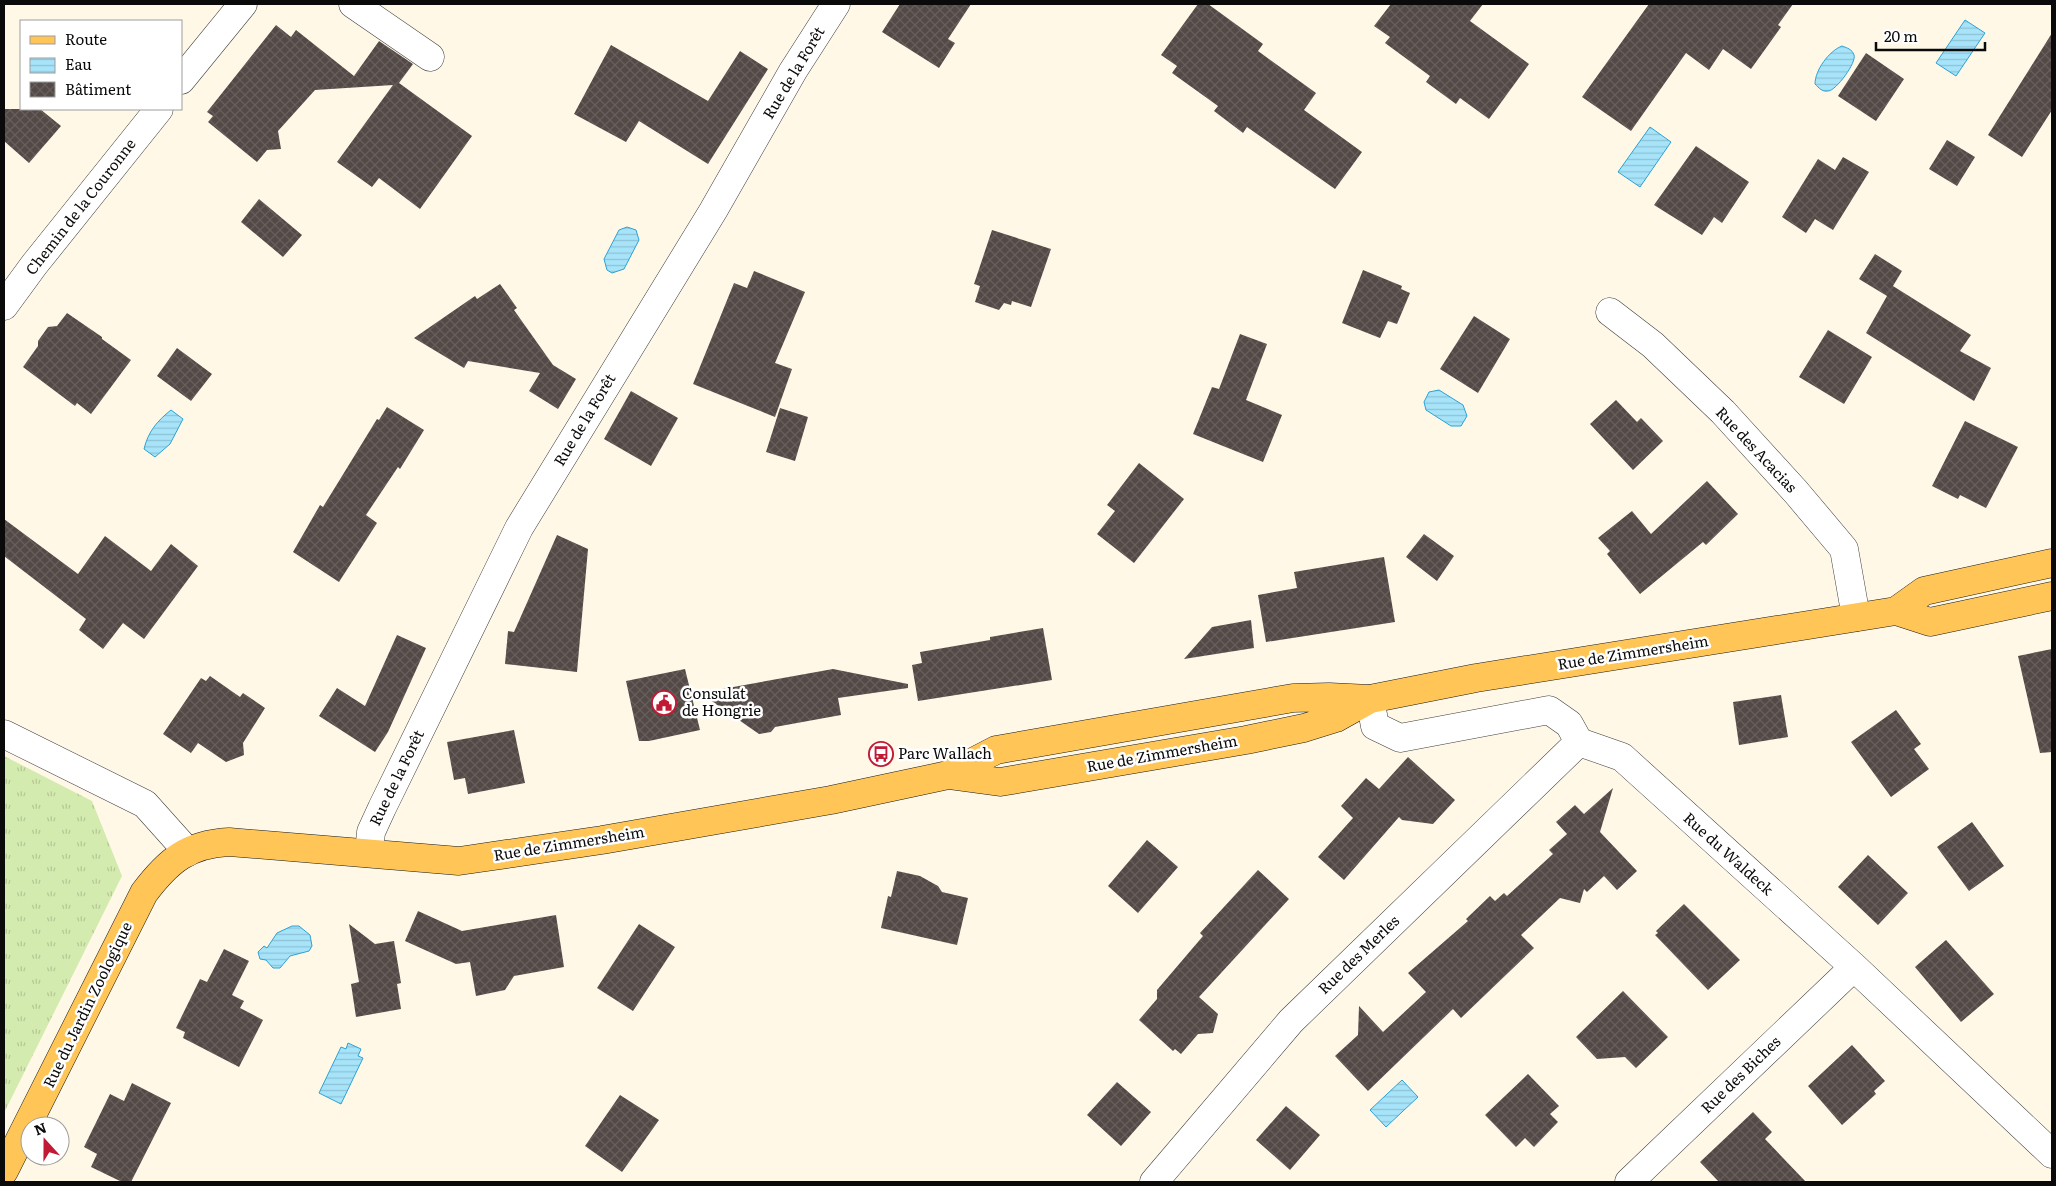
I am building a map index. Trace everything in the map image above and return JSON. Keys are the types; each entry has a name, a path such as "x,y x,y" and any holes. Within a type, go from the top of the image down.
{"main road":[{"name":"Rue de Zimmersheim","path":"1896,611 1924,591 2052,563"},
{"name":"Rue de Zimmersheim","path":"188,852 200,846 229,842 460,861 602,840 751,814 948,775 996,750 1293,698 1370,699 1476,678 1856,617 1896,611 1930,622 2052,596"},
{"name":"Rue du Jardin Zoologique","path":"4,1171 144,893 160,871 171,861 188,852"}],"street":[{"path":"182,79 242,4"},
{"path":"353,4 430,57"},
{"name":"Rue de la Forêt","path":"369,853 371,832 382,808 519,528 714,211 793,71 836,4"},
{"name":"Chemin de la Couronne","path":"4,306 34,265 158,110"},
{"name":"Rue des Acacias","path":"1610,312 1653,345 1723,412 1796,492 1844,549 1856,617"},
{"path":"1370,699 1375,726 1400,738 1549,710 1569,724 1579,742"},
{"path":"4,734 145,804 188,852"},
{"name":"Rue du Waldeck","path":"1579,742 1622,758 1854,967 2052,1154"},
{"name":"Rue des Merles","path":"1154,1182 1291,1022 1579,742"},
{"name":"Rue des Biches","path":"1629,1182 1854,967"}],"green space":[{"path":"4,756 92,801 122,876 4,1113"}],"water":[{"path":"1965,20 1985,33 1956,76 1936,63"},
{"path":"1842,46 1853,53 1854,59 1852,64 1845,76 1832,90 1822,90 1815,84 1817,73 1832,52"},
{"path":"1650,127 1671,142 1640,187 1618,172"},
{"path":"627,227 636,230 639,240 624,269 612,273 607,270 604,259 619,230"},
{"path":"1439,390 1463,405 1467,416 1461,426 1451,426 1426,410 1424,402 1429,392"},
{"path":"171,410 183,419 170,444 155,457 144,449 148,437 161,418"},
{"path":"292,926 299,926 310,935 312,946 309,951 290,956 280,968 273,968 266,960 260,959 258,952 264,946 267,948 277,933"},
{"path":"348,1043 361,1049 358,1056 363,1058 341,1104 319,1093 341,1047 346,1049"},
{"path":"1402,1080 1418,1097 1386,1127 1370,1110"}],"building":[{"path":"900,4 971,4 948,39 955,43 939,68 882,32"},
{"path":"1198,4 1208,4 1263,44 1258,51 1316,93 1304,110 1362,152 1335,189 1247,127 1243,133 1214,111 1218,106 1172,73 1177,66 1161,55"},
{"path":"1391,4 1483,4 1470,21 1529,64 1489,119 1460,98 1456,104 1426,82 1430,76 1385,43 1390,37 1374,26"},
{"path":"1649,4 1793,4 1778,25 1781,27 1751,69 1723,49 1709,70 1686,53 1631,131 1582,97"},
{"path":"276,25 291,37 296,30 354,76 379,41 413,64 399,83 472,136 420,209 379,178 372,187 337,162 393,85 315,90 278,131 281,149 267,150 257,162 208,122 213,116 207,112"},
{"path":"2052,33 2052,110 2022,157 1988,135"},
{"path":"611,45 708,101 740,51 768,69 708,164 639,121 626,142 574,114"},
{"path":"1866,53 1904,79 1876,121 1838,96"},
{"path":"4,109 41,110 61,126 29,163 4,141"},
{"path":"1947,140 1975,157 1957,186 1929,169"},
{"path":"1696,146 1749,182 1722,223 1714,217 1702,235 1654,205"},
{"path":"1843,157 1869,172 1833,230 1815,219 1806,233 1782,217 1818,159 1835,170"},
{"path":"259,199 302,235 283,257 241,222"},
{"path":"992,230 1051,249 1031,307 1012,301 1011,305 1004,303 999,310 975,302 980,286 974,284"},
{"path":"1875,254 1902,271 1893,286 1971,335 1960,351 1991,368 1974,401 1866,333 1887,296 1859,279"},
{"path":"1363,270 1402,286 1401,289 1410,293 1397,324 1388,321 1380,338 1342,323"},
{"path":"754,271 805,292 775,363 792,369 775,417 693,384 734,283 747,288"},
{"path":"500,284 517,308 514,310 553,365 576,379 558,409 529,391 540,373 468,361 464,368 414,338 475,296 477,299"},
{"path":"67,313 131,360 91,414 77,403 75,406 23,367 38,346 38,341 48,327 57,326"},
{"path":"1474,316 1510,339 1478,393 1440,369"},
{"path":"1828,330 1872,357 1844,404 1799,377"},
{"path":"1240,334 1267,344 1246,400 1282,415 1263,462 1193,434 1212,387 1219,389"},
{"path":"177,348 212,374 191,401 157,376"},
{"path":"631,391 678,418 651,466 604,439"},
{"path":"1616,400 1637,422 1641,418 1663,441 1633,470 1590,424"},
{"path":"387,407 424,430 400,469 398,467 366,515 377,523 339,582 293,552 320,505 323,507 377,419 379,420"},
{"path":"780,408 808,417 795,461 766,452"},
{"path":"1965,421 2018,447 1986,508 1960,495 1958,499 1932,486"},
{"path":"1139,463 1184,499 1134,563 1097,534 1115,511 1107,505"},
{"path":"1707,481 1738,514 1706,545 1703,542 1640,594 1607,554 1610,551 1598,538 1632,511 1651,534"},
{"path":"4,519 78,574 105,536 151,571 171,544 198,566 144,639 123,623 103,649 79,630 86,619 4,556"},
{"path":"1424,534 1454,556 1437,581 1406,557"},
{"path":"557,535 588,549 577,672 505,664 508,631 514,632"},
{"path":"1384,557 1395,622 1266,642 1258,595 1297,588 1294,572"},
{"path":"1251,620 1254,648 1184,659 1212,627"},
{"path":"1043,628 1052,680 918,701 912,665 922,663 920,652 990,640 990,637"},
{"path":"397,635 426,648 388,732 375,752 319,716 337,688 365,706"},
{"path":"2052,649 2052,752 2040,753 2018,656"},
{"path":"685,669 700,730 649,741 639,741 626,681"},
{"path":"833,669 908,684 908,688 838,698 841,715 775,727 771,732 759,734 700,693"},
{"path":"210,676 240,697 243,693 265,708 243,743 244,755 226,762 198,743 191,753 163,734 201,678 206,681"},
{"path":"1781,695 1788,737 1739,745 1733,702"},
{"path":"1896,710 1921,744 1914,749 1929,769 1891,797 1851,742"},
{"path":"514,730 525,783 468,794 465,778 454,780 447,742"},
{"path":"1408,757 1455,800 1433,824 1402,820 1399,817 1344,880 1318,857 1353,818 1341,806 1366,778 1379,789"},
{"path":"1613,788 1600,832 1637,871 1617,890 1604,876 1587,892 1584,889 1580,903 1560,898 1521,935 1534,948 1461,1018 1453,1009 1368,1091 1335,1056 1358,1035 1359,1006 1383,1032 1426,992 1408,973 1468,921 1466,919 1490,896 1495,901 1504,893 1507,896 1553,854 1549,850 1567,834 1556,822 1575,805 1584,814"},
{"path":"1972,822 2004,866 1969,891 1937,847"},
{"path":"1147,840 1178,867 1138,913 1108,886"},
{"path":"1868,855 1908,893 1878,925 1838,887"},
{"path":"1258,870 1289,899 1199,997 1218,1014 1213,1033 1198,1034 1181,1054 1175,1049 1173,1051 1139,1020 1157,999 1157,990 1203,936 1200,933"},
{"path":"897,871 920,876 938,886 942,892 968,898 957,945 881,928 888,896 891,897"},
{"path":"1684,904 1740,960 1708,990 1655,935 1658,933 1656,931"},
{"path":"418,911 462,931 556,915 564,967 514,976 505,990 476,996 470,962 456,964 405,941"},
{"path":"349,924 375,944 394,941 401,983 397,984 401,1009 356,1017 351,984 359,982"},
{"path":"639,924 675,947 633,1011 597,988"},
{"path":"1946,940 1994,994 1961,1022 1915,967"},
{"path":"224,949 249,961 232,995 244,1001 240,1008 263,1020 239,1067 183,1038 185,1032 176,1028 200,979 207,982"},
{"path":"1623,991 1668,1037 1636,1068 1625,1057 1597,1059 1576,1037"},
{"path":"1852,1045 1885,1081 1874,1091 1876,1094 1842,1125 1808,1086"},
{"path":"1528,1074 1559,1106 1550,1114 1558,1122 1534,1147 1525,1138 1516,1147 1485,1115"},
{"path":"1117,1082 1151,1112 1121,1146 1087,1115"},
{"path":"132,1083 171,1103 131,1182 122,1182 91,1167 97,1154 84,1147 110,1094 124,1101"},
{"path":"620,1095 659,1120 622,1172 585,1146"},
{"path":"1286,1106 1320,1135 1290,1170 1256,1140"},
{"path":"1753,1112 1772,1132 1765,1139 1806,1182 1719,1182 1700,1162"}],"place":[{"name":"Consulat de Hongrie","path":"664,703"},
{"name":"Parc Wallach","path":"881,754"}]}
